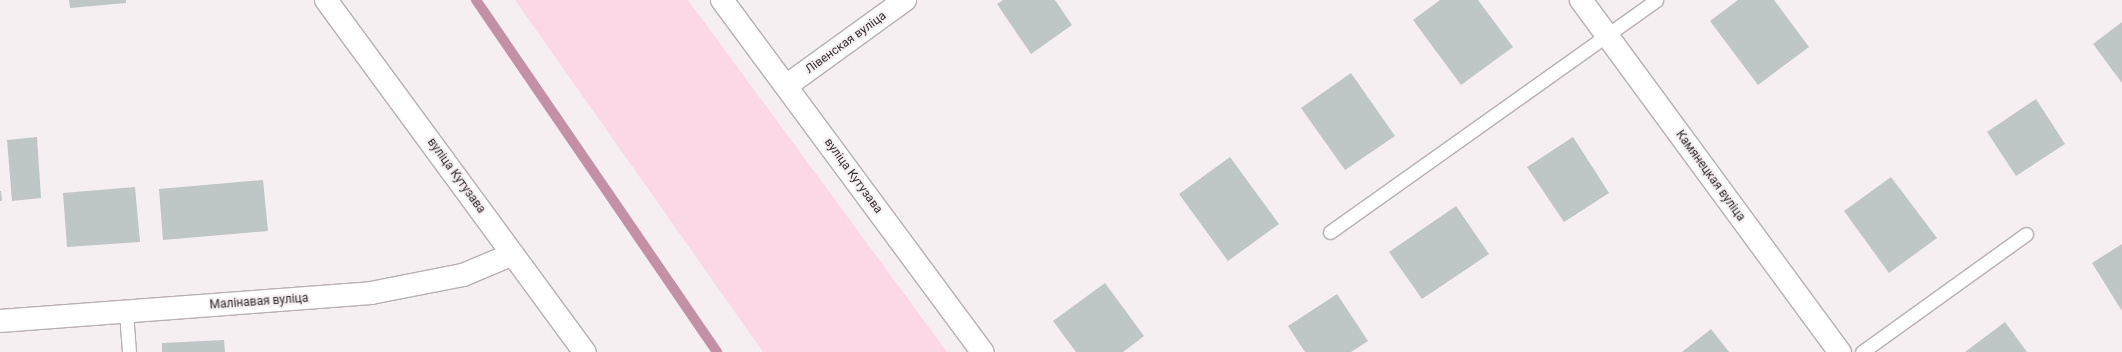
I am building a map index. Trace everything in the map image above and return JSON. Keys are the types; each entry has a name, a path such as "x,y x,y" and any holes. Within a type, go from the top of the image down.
{"street":[{"name":"вуліца Кутузава","path":"326,0 585,352"},
{"name":"вуліца Кутузава","path":"722,0 982,352"},
{"name":"Лівенская вуліца","path":"786,86 905,0"},
{"name":"Камянецкая вуліца","path":"1581,0 1840,352"},
{"name":"Малінавая вуліца","path":"0,321 371,293 463,275 513,254"}],"lane":[{"path":"1330,232 1656,0"},
{"path":"1862,352 2026,234"},
{"path":"126,312 129,352"}],"shaded area":[{"path":"515,0 688,0 947,352 763,352"}],"building":[{"path":"69,0 126,0 126,3 70,8"},
{"path":"1003,0 1055,0 1072,25 1031,54 997,4"},
{"path":"1440,0 1478,0 1513,47 1461,85 1413,20"},
{"path":"1738,0 1774,0 1809,47 1758,85 1710,21"},
{"path":"2122,22 2122,83 2093,44"},
{"path":"1351,73 1395,136 1345,170 1301,108"},
{"path":"2036,99 2065,144 2016,176 1987,132"},
{"path":"37,137 41,198 12,201 7,140"},
{"path":"1573,137 1609,193 1564,222 1527,167"},
{"path":"1230,157 1279,224 1228,261 1179,194"},
{"path":"1891,177 1937,238 1889,273 1844,211"},
{"path":"263,180 268,231 163,240 159,189"},
{"path":"135,187 140,242 67,247 63,193"},
{"path":"1,191 2,201 0,201"},
{"path":"1456,206 1489,254 1422,299 1389,252"},
{"path":"2122,244 2122,311 2092,263"},
{"path":"1105,283 1144,336 1123,352 1076,352 1053,321"},
{"path":"1337,294 1368,341 1351,352 1305,352 1288,326"},
{"path":"2005,322 2027,352 1965,352"},
{"path":"1711,329 1729,352 1682,352"},
{"path":"224,340 225,352 162,352 162,343"}],"waterway":[{"path":"476,0 717,352"}]}
